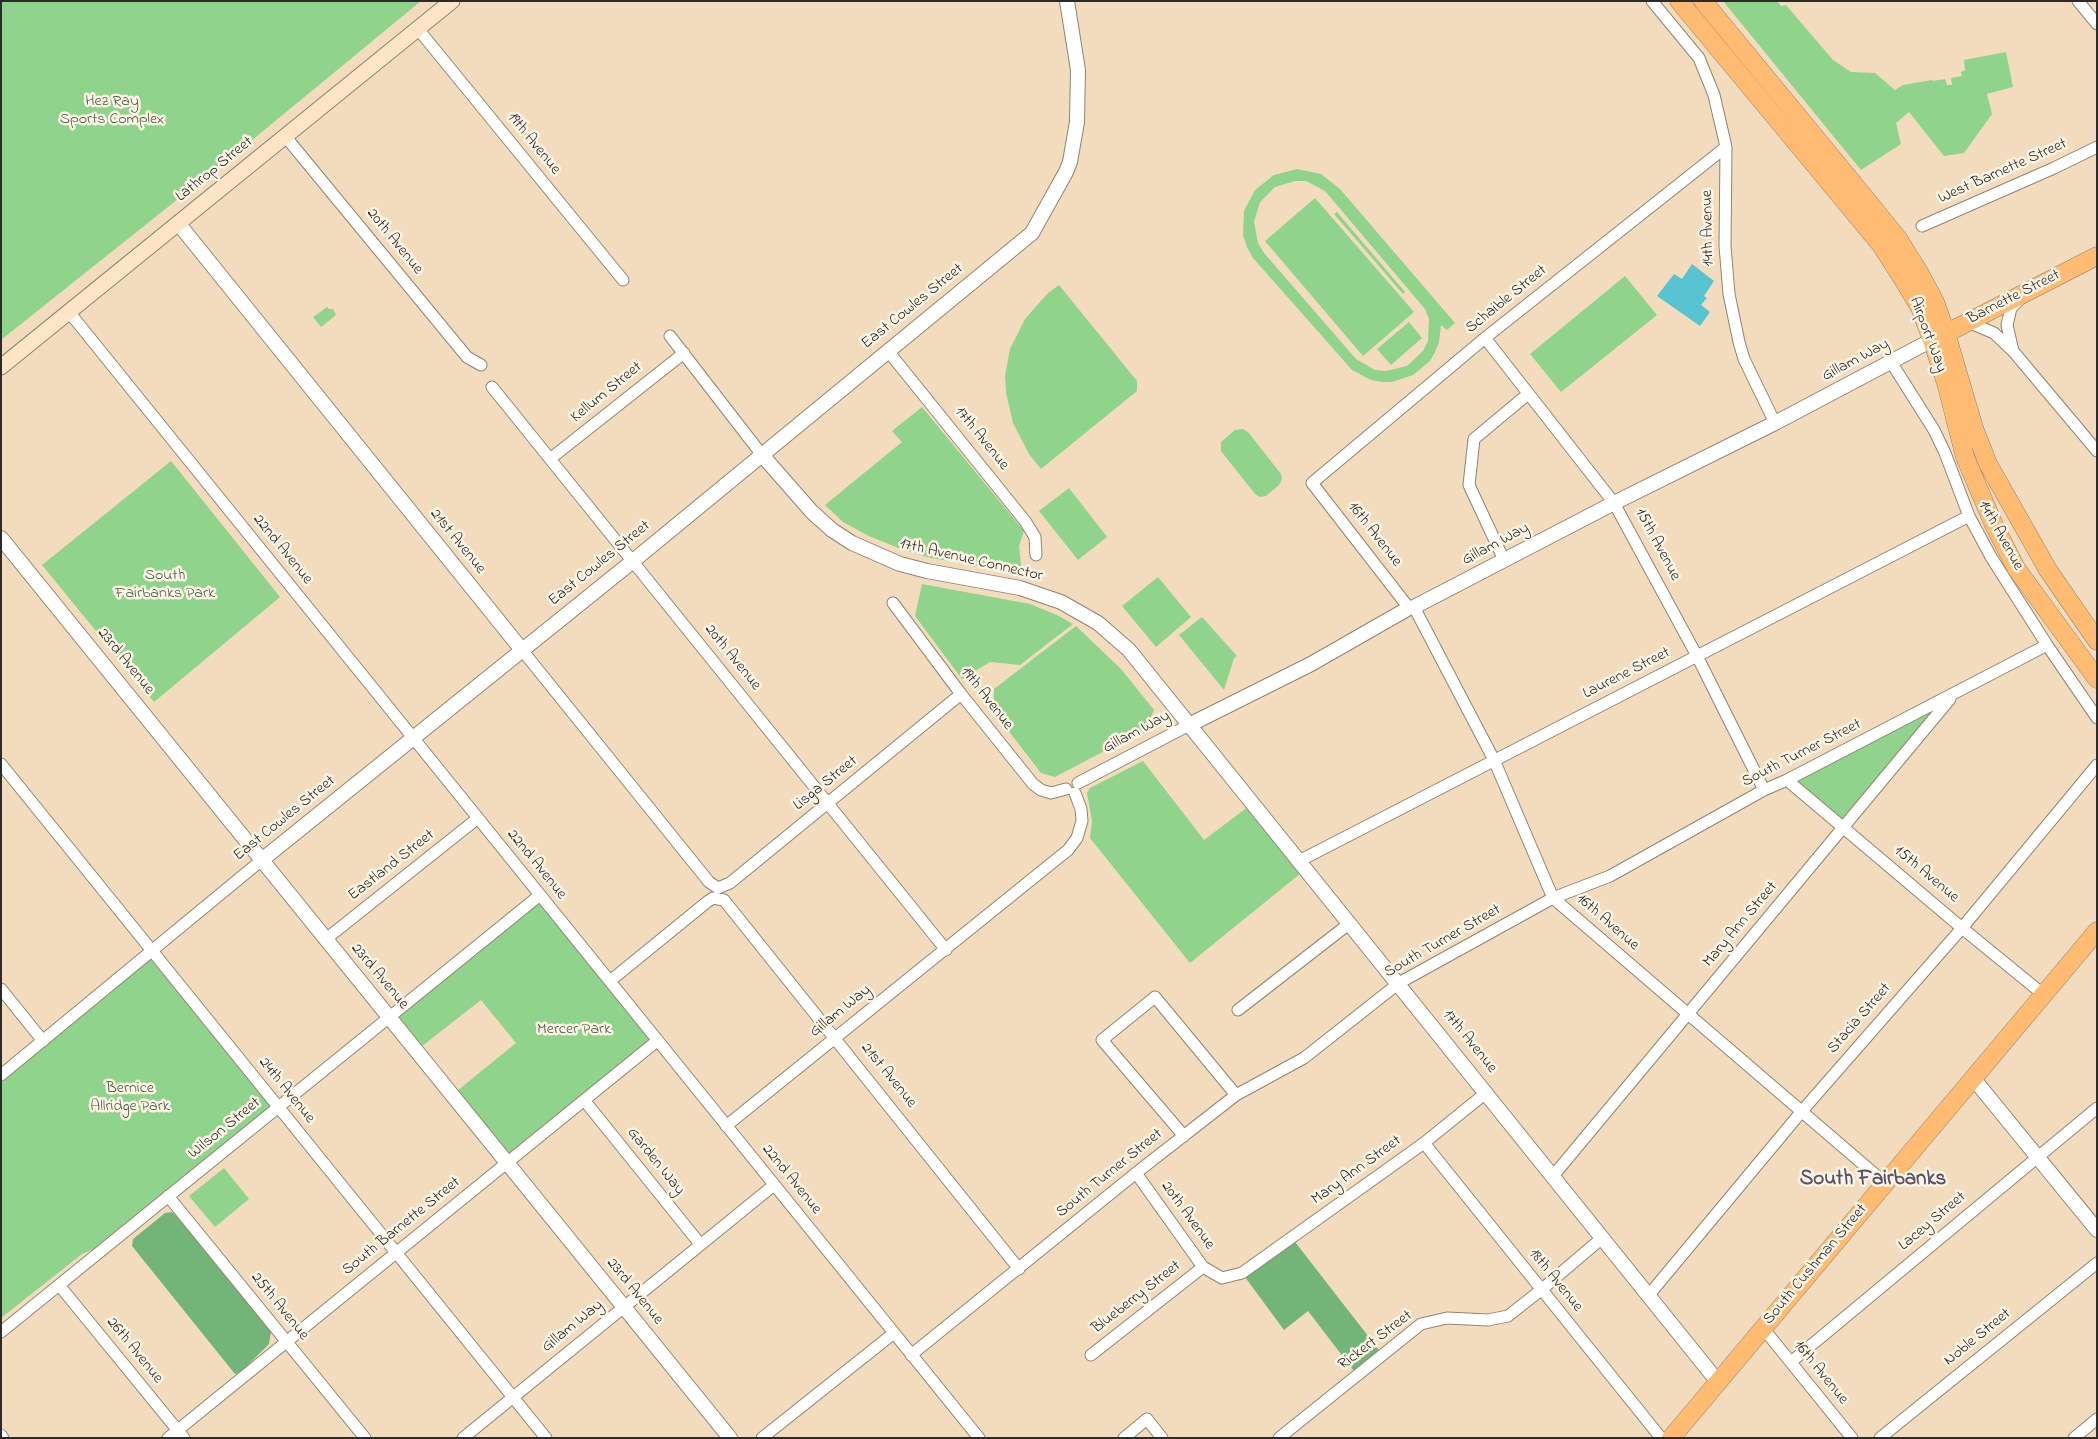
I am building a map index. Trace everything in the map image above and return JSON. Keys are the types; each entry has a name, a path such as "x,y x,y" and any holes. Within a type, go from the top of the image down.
{"main road":[{"name":"Lathrop Street","path":"1,367 452,1"},
{"name":"Airport Way","path":"1679,1 1882,245 1939,337 1988,464 2048,570 2097,641"},
{"name":"Airport Way","path":"1703,1 1899,240 1928,288 1939,337 1946,383 1965,457 1994,525 2016,568 2097,679"},
{"name":"Barnette Street","path":"1939,337 2097,256"},
{"name":"South Cushman Street","path":"1671,1438 2097,932"}],"street":[{"name":"East Cowles Street","path":"1,1075 262,859 633,561 1032,233 1062,181 1070,162 1077,122 1078,70 1067,1"},
{"name":"14th Avenue","path":"1652,1 1699,58 1714,95 1726,147 1725,246 1729,294 1744,359 1775,423"},
{"path":"2078,1 2097,24"},
{"name":"19th Avenue","path":"418,28 623,280"},
{"name":"20th Avenue","path":"285,136 467,357 481,365"},
{"name":"Schaible Street","path":"1312,483 1485,338 1726,147"},
{"name":"West Barnette Street","path":"1922,226 2097,147"},
{"name":"21st Avenue","path":"178,223 709,882"},
{"path":"2013,351 2007,325 2008,318 2011,308 2026,292"},
{"name":"22nd Avenue","path":"69,312 979,1438"},
{"path":"1968,322 1994,333 2013,351 2097,451"},
{"path":"670,336 762,455"},
{"name":"Gillam Way","path":"726,1126 836,1039 1071,847 1077,838 1082,821 1081,809 1073,789 1191,724 1310,664 1412,607 1775,423 1939,337"},
{"name":"15th Avenue","path":"1485,338 1614,503 1697,656 1764,790"},
{"name":"17th Avenue","path":"888,351 1025,521 1035,537 1036,555"},
{"name":"Kellum Street","path":"550,459 684,353"},
{"name":"14th Avenue","path":"1891,362 1934,430 1945,453 1969,516 1991,558 2097,718"},
{"name":"20th Avenue","path":"492,387 946,950"},
{"path":"1504,560 1469,485 1474,438 1528,394"},
{"name":"17th Avenue Connector","path":"762,455 812,512 832,530 852,543 900,564 927,571 1020,588 1081,612 1114,635 1129,650 1191,724"},
{"name":"16th Avenue","path":"1312,483 1412,607 1494,760 1554,898 1885,1183"},
{"name":"Laurene Street","path":"1299,861 1969,516"},
{"name":"23rd Avenue","path":"1,538 730,1438"},
{"name":"19th Avenue","path":"893,603 961,694 1036,787 1051,793 1073,789"},
{"name":"South Turner Street","path":"912,1355 1136,1173 1236,1095 1304,1058 1399,983 1554,898 1610,876 1764,790 1787,780 2047,645"},
{"name":"Lisga Street","path":"709,882 718,888 730,883 961,694"},
{"name":"Mary Ann Street","path":"1553,1176 1954,694"},
{"name":"17th Avenue","path":"1191,724 1718,1382"},
{"name":"24th Avenue","path":"1,764 546,1438"},
{"name":"Stacia Street","path":"1648,1296 1802,1111 1962,928 2097,765"},
{"name":"15th Avenue","path":"1787,780 2044,995"},
{"name":"Eastland Street","path":"326,939 478,818"},
{"name":"Wilson Street","path":"1,1332 278,1106 391,1018 540,895"},
{"name":"21st Avenue","path":"610,981 714,898 724,900 1019,1269"},
{"path":"1238,1010 1350,923"},
{"path":"1,989 43,1041"},
{"path":"1184,1136 1102,1040 1155,997 1236,1095"},
{"name":"South Barnette Street","path":"168,1438 180,1434 286,1341 657,1041"},
{"path":"1974,1078 2097,1230"},
{"name":"Mary Ann Street","path":"1242,1273 1424,1143 1487,1092"},
{"name":"Garden Way","path":"584,1100 700,1244"},
{"name":"Lacey Street","path":"1791,1362 2097,1108"},
{"name":"18th Avenue","path":"1424,1143 1661,1438"},
{"name":"20th Avenue","path":"1136,1173 1203,1267 1222,1278 1242,1273"},
{"name":"Gillam Way","path":"463,1438 774,1185"},
{"name":"25th Avenue","path":"168,1196 365,1438"},
{"name":"Rickert Street","path":"1280,1438 1421,1324 1447,1318 1488,1320 1508,1316 1602,1238"},
{"name":"Noble Street","path":"1880,1438 2097,1263"},
{"name":"Blueberry Street","path":"1091,1355 1203,1267"},
{"name":"26th Avenue","path":"59,1285 180,1434"},
{"name":"16th Avenue","path":"1763,1328 1852,1438"},
{"path":"762,1438 894,1333"},
{"path":"1124,1438 1147,1419 1162,1438"},
{"path":"2074,1438 2097,1420"}],"green space":[{"name":"Hez Ray Sports Complex","path":"1,1 421,1 257,136 1,340"},
{"path":"1723,1 1777,1 1781,6 1786,5 1833,60 1851,72 1875,73 1895,90 1903,85 1932,80 1945,79 1947,85 1952,85 1951,78 1962,76 1961,72 1965,70 1964,60 2006,52 2013,87 1987,94 1992,114 1964,153 1944,156 1909,112 1896,123 1901,144 1861,170"},
{"path":"1297,169 1321,174 1340,189 1455,323 1447,330 1441,325 1439,342 1430,361 1413,375 1392,382 1382,382 1371,380 1352,370 1253,258 1243,235 1244,211 1255,190 1274,175","holes":["1295,181 1306,181 1325,191 1425,309 1429,319 1428,341 1423,351 1407,366 1386,371 1375,370 1356,359 1264,253 1258,243 1254,222 1260,202 1275,187"]},
{"path":"1315,198 1414,312 1363,356 1265,241"},
{"path":"1337,212 1405,292 1403,294 1334,214"},
{"path":"1625,276 1657,315 1561,392 1530,354"},
{"path":"1059,285 1137,381 1137,391 1041,469 1029,454 1013,423 1006,392 1005,376 1010,349 1025,319 1048,293"},
{"path":"327,307 333,309 336,315 321,327 313,317"},
{"path":"1409,322 1422,338 1391,365 1377,349"},
{"path":"922,407 1024,531 1019,546 1022,573 931,558 901,549 869,536 843,522 825,505 902,442 892,431"},
{"path":"1243,429 1248,432 1281,474 1282,479 1279,485 1266,496 1260,497 1255,494 1221,451 1221,442 1235,430"},
{"name":"South Fairbanks Park","path":"171,461 280,597 154,702 42,565"},
{"path":"1069,488 1107,537 1078,560 1039,511"},
{"path":"1158,577 1191,617 1156,647 1122,606"},
{"path":"922,584 1030,604 1073,624 1020,665 990,662 962,679 915,616"},
{"path":"1202,617 1237,656 1234,658 1224,690 1179,635"},
{"path":"1076,626 1121,669 1154,710 1146,729 1055,777 1041,773 994,712 994,689"},
{"path":"1954,694 1844,828 1787,780"},
{"path":"1143,761 1204,840 1253,803 1306,869 1190,963 1090,838 1092,821 1087,793 1090,788"},
{"name":"Mercer Park","path":"540,895 657,1041 508,1162 452,1095 516,1043 481,1000 417,1050 391,1018"},
{"name":"Bernice Allridge Park","path":"152,951 278,1106 116,1240 82,1254 1,1318 1,1075"},
{"path":"224,1168 249,1199 215,1227 189,1196"},
{"path":"172,1212 192,1230 271,1332 269,1344 242,1371 235,1374 132,1246 133,1239 165,1213"},
{"path":"1292,1238 1382,1354 1357,1375 1308,1311 1284,1330 1242,1273"}],"water":[{"path":"1692,264 1714,281 1704,296 1707,298 1701,305 1710,312 1700,326 1657,296 1674,274 1682,279"}],"district":[{"name":"South Fairbanks","path":"1873,1181"}]}
